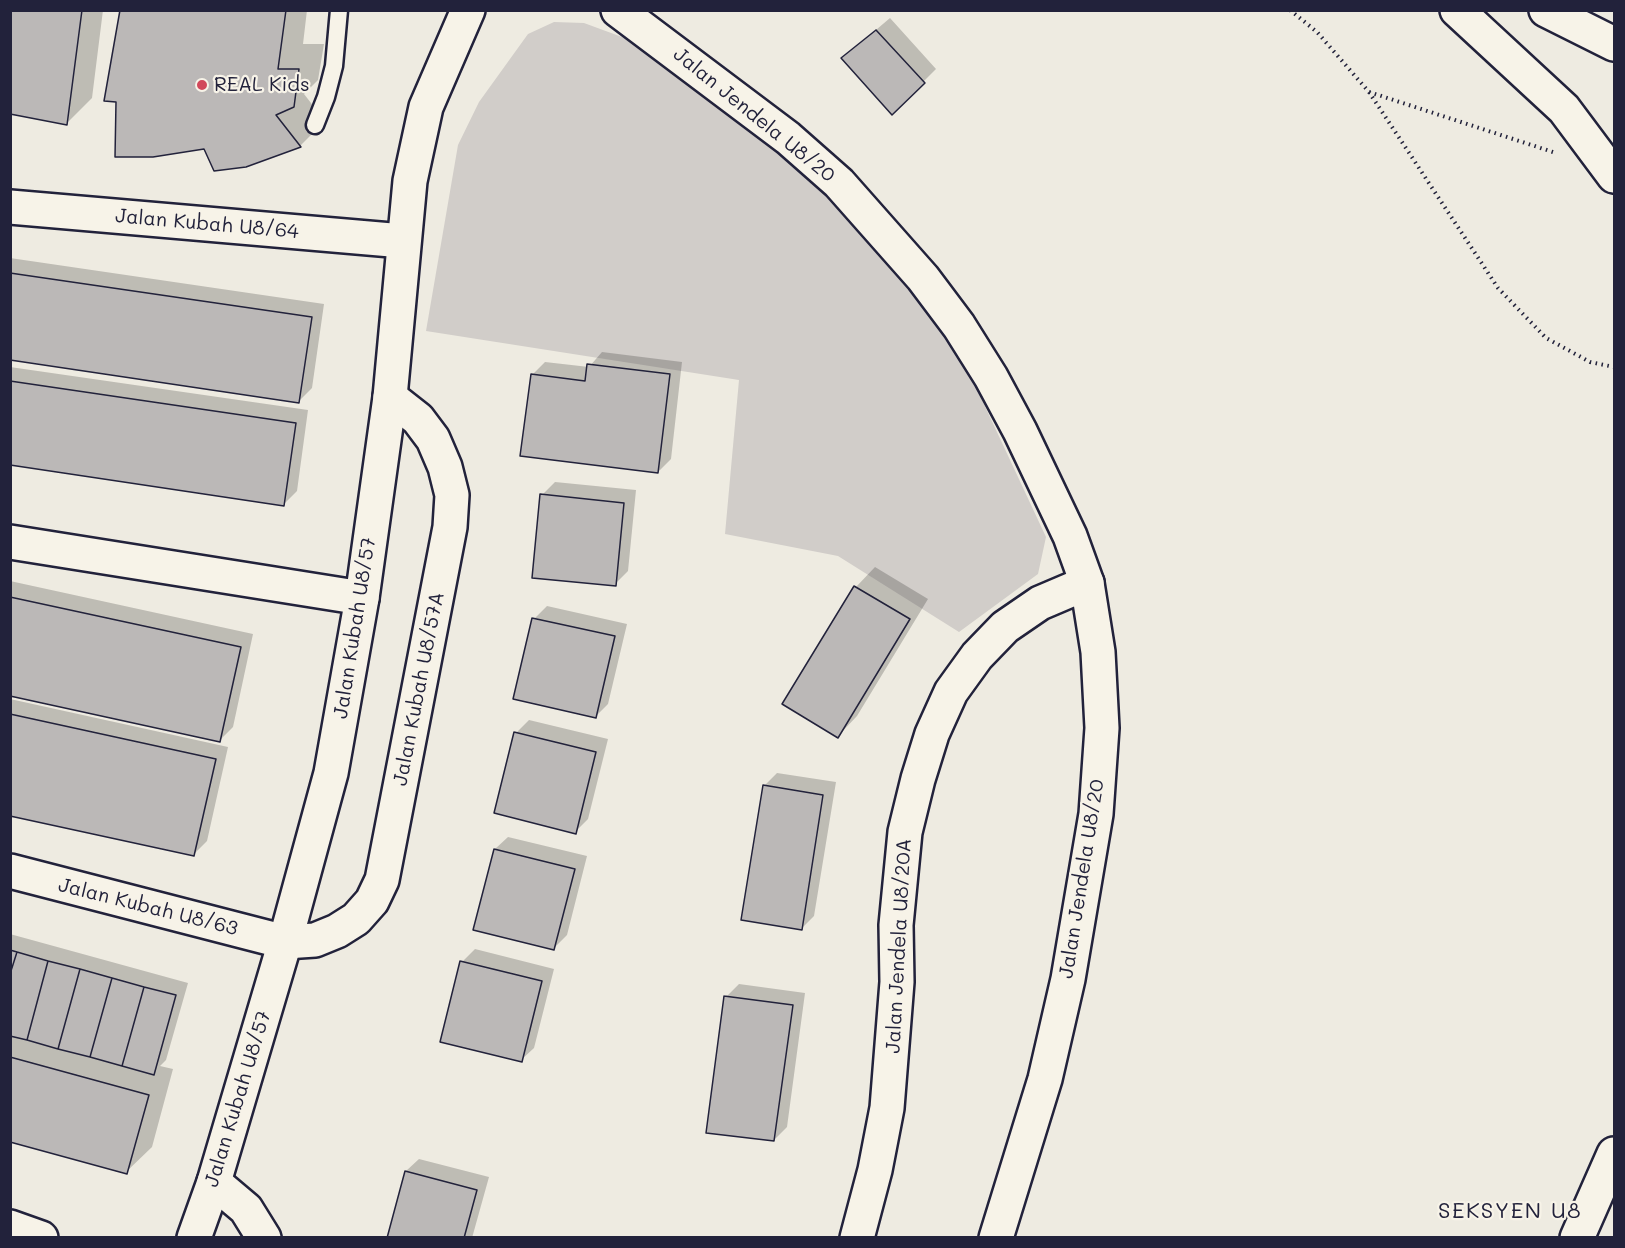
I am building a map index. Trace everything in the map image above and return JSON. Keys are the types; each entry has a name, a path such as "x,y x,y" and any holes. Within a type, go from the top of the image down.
{"main road":[{"name":"Jalan Kubah U8/57","path":"194,1238 214,1182 285,942 331,772 362,598 390,397 410,181 426,107 468,10"},
{"name":"Jalan Jendela U8/20","path":"618,10 788,138 839,183 923,278 991,377 1020,431 1070,536 1087,583 1098,652 1101,728 1096,814 1068,979 1045,1079 996,1238"},
{"path":"1457,10 1564,109 1614,176"},
{"path":"1546,10 1614,44"},
{"name":"Jalan Kubah U8/64","path":"10,207 403,241"},
{"name":"Jalan Kubah U8/57A","path":"285,942 315,940 337,931 356,919 372,901 382,879 448,538 452,495 445,467 433,439 418,419 390,397"},
{"path":"10,543 362,598"},
{"name":"Jalan Jendela U8/20A","path":"857,1238 888,1108 897,982 897,915 905,832 932,734 951,692 977,656 1005,627 1040,603 1087,583"},
{"name":"Jalan Kubah U8/63","path":"10,871 285,942"},
{"path":"1577,1238 1614,1154"},
{"path":"214,1182 246,1209 264,1238"},
{"path":"10,1227 41,1238"}],"lane":[{"path":"315,125 326,97 333,66 339,10"}],"path":[{"path":"1290,10 1317,32 1369,92 1498,288 1546,338 1590,362 1614,367"},
{"path":"1369,92 1563,156"}],"shaded area":[{"path":"554,22 584,23 641,44 718,98 800,169 896,268 968,370 1046,537 1038,574 959,632 838,556 725,534 739,380 426,331 458,145 479,102 528,34"}],"building":[{"path":"10,10 82,10 67,125 10,114"},
{"name":"REAL Kids","path":"120,10 286,10 278,69 299,69 294,107 276,115 301,147 246,167 214,171 204,149 153,157 115,157 116,102 104,101"},
{"path":"876,30 925,83 892,115 841,58"},
{"path":"10,273 312,317 299,403 10,360"},
{"path":"587,364 670,374 658,473 520,456 531,374 585,381"},
{"path":"10,381 296,423 284,506 10,465"},
{"path":"540,494 624,503 616,586 532,578"},
{"path":"854,586 910,619 838,738 782,704"},
{"path":"10,597 241,647 220,742 10,696"},
{"path":"532,618 615,636 596,718 513,699"},
{"path":"10,714 216,759 194,856 10,816"},
{"path":"514,732 596,752 576,834 494,813"},
{"path":"763,785 823,795 802,930 741,920"},
{"path":"494,849 575,869 554,950 473,930"},
{"path":"10,950 17,952 10,974"},
{"path":"17,952 48,961 27,1040 10,1036 10,974"},
{"path":"48,961 80,969 58,1049 27,1040"},
{"path":"460,961 542,981 522,1062 440,1042"},
{"path":"80,969 112,978 90,1057 58,1049"},
{"path":"112,978 144,987 122,1066 90,1057"},
{"path":"144,987 176,995 154,1075 122,1066"},
{"path":"724,996 793,1005 774,1141 706,1133"},
{"path":"10,1057 149,1095 127,1174 10,1142"},
{"path":"405,1171 477,1190 464,1238 387,1238"}],"place":[{"name":"REAL Kids","path":"202,85"}],"district":[{"name":"SEKSYEN U8","path":"1510,1211"}]}
